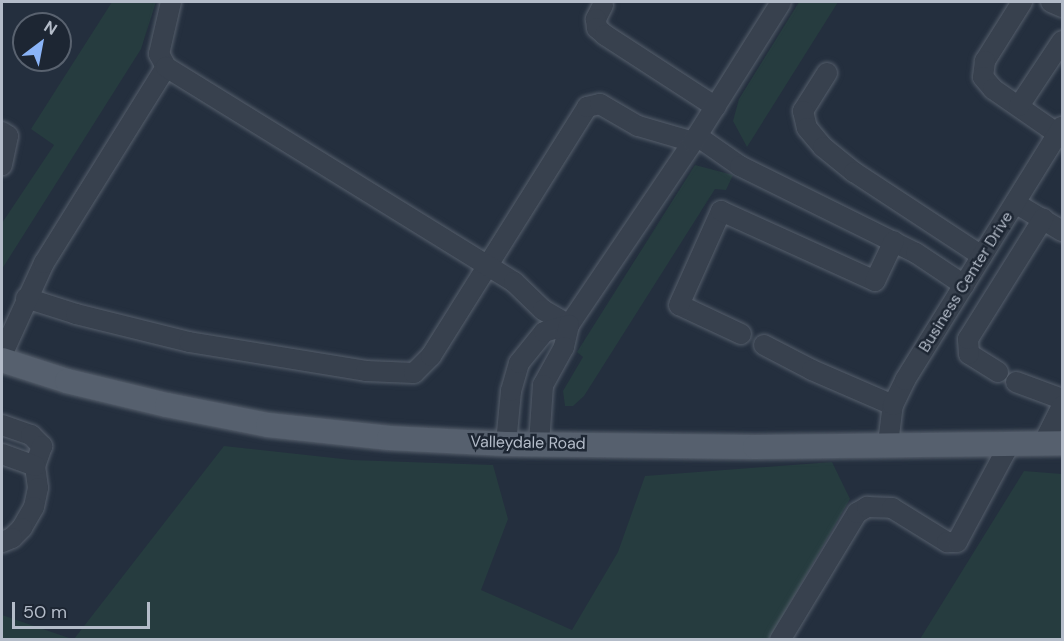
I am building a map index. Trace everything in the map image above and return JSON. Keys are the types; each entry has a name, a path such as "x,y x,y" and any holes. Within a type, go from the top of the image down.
{"main road":[{"name":"Valleydale Road","path":"2,357 112,393 268,425 389,438 506,444 756,447 1053,442"}],"lane":[{"path":"171,2 159,54 166,67 514,282 543,310 569,325"},
{"path":"1022,2 985,61 983,77 993,89 1060,131"},
{"path":"1051,2 1062,7"},
{"path":"603,5 596,19 597,28 716,106"},
{"path":"539,443 543,385 564,347 569,325 716,106 772,5"},
{"path":"1018,106 1062,41"},
{"path":"2,357 26,298 44,262 166,67"},
{"path":"827,73 803,111 807,128 824,147 854,172 982,256"},
{"path":"26,298 76,314 189,342 366,371 414,373 425,364 587,107 600,104 638,126 695,139 740,166 894,241 964,285"},
{"name":"Business Center Drive","path":"888,444 893,405 905,380 1060,131"},
{"path":"2,132 8,136 2,165"},
{"path":"1015,203 1062,231"},
{"path":"741,334 679,305 721,211 875,281 894,241"},
{"path":"998,372 969,354 968,339 1043,219"},
{"path":"506,444 511,391 519,363 544,332 569,325"},
{"path":"764,345 812,370 893,405"},
{"path":"1016,382 1062,399"},
{"path":"1053,442 1062,406"},
{"path":"2,424 39,441 42,446 35,466 38,488 34,507 22,528 12,538 2,542"},
{"path":"780,639 857,513 867,507 892,508 947,542 957,542 1010,443"},
{"path":"2,454 35,466"}],"green space":[{"path":"112,2 156,2 141,49 2,269 2,223 54,145 31,129 67,72 72,72 72,65"},
{"path":"799,2 838,2 747,147 733,121 739,99"},
{"path":"695,165 733,175 726,190 715,189 584,396 573,406 565,406 563,391 583,357 577,352"},
{"path":"224,446 352,460 493,465 508,519 481,590 572,630 618,552 645,476 832,462 850,499 769,639 74,639"},
{"path":"1024,471 1062,474 1062,639 920,639"},
{"path":"2,615 72,639 2,639"}]}
